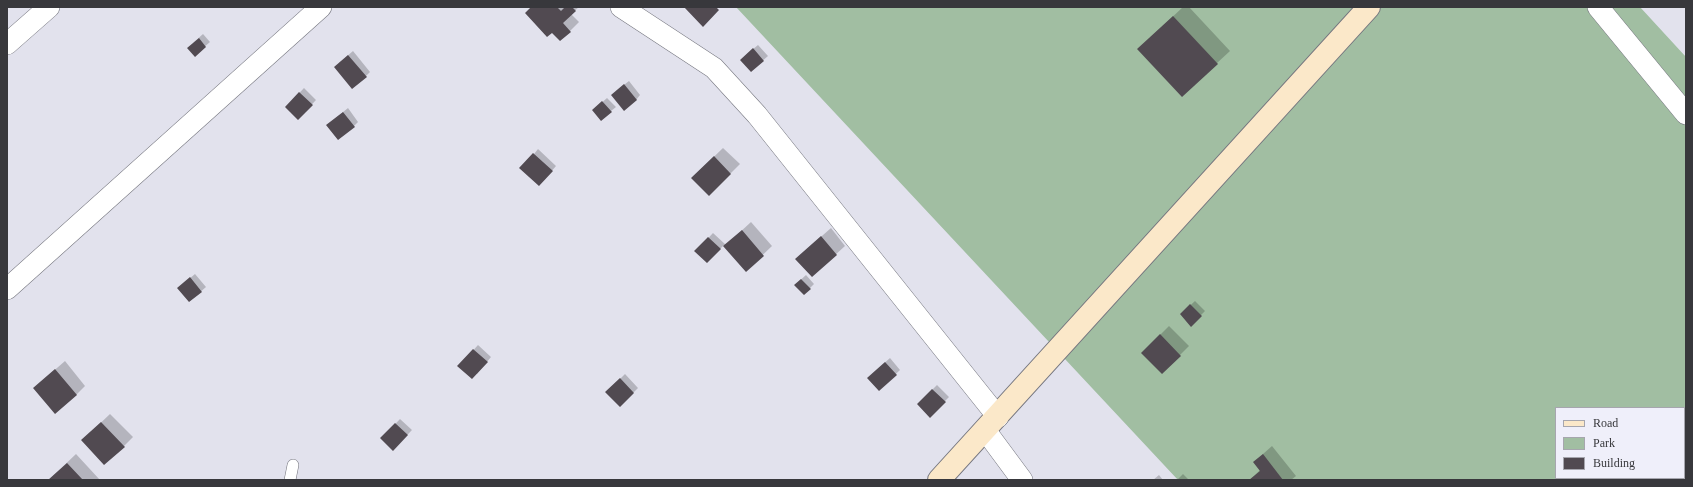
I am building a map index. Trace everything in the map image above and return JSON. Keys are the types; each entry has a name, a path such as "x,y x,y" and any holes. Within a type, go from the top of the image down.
{"street":[{"path":"7,44 49,7"},
{"path":"7,289 321,7"},
{"path":"621,7 714,68 757,115 991,423 1022,480"},
{"path":"939,480 1369,7"},
{"path":"1598,7 1686,114"}],"lane":[{"path":"290,480 293,465"}],"green space":[{"path":"736,7 1640,7 1686,57 1686,480 1178,480"}],"building":[{"path":"531,7 557,7 561,11 565,7 572,7 576,11 563,23 571,32 560,41 552,33 547,37 525,13"},
{"path":"684,7 716,7 719,10 703,27"},
{"path":"1173,16 1218,64 1182,97 1137,49"},
{"path":"199,38 206,47 195,57 187,48"},
{"path":"753,48 764,61 751,72 740,60"},
{"path":"348,55 367,77 352,89 334,67"},
{"path":"624,84 637,100 624,111 611,95"},
{"path":"299,92 313,105 298,120 285,107"},
{"path":"602,101 612,112 601,121 592,110"},
{"path":"343,112 355,127 338,140 326,125"},
{"path":"533,153 553,171 539,186 519,168"},
{"path":"714,156 731,174 709,196 691,178"},
{"path":"742,230 764,256 746,272 723,246"},
{"path":"821,236 837,255 812,277 795,259"},
{"path":"708,237 721,249 707,263 694,251"},
{"path":"190,277 202,292 189,302 177,288"},
{"path":"801,279 811,289 804,295 794,285"},
{"path":"1190,304 1202,316 1191,327 1180,314"},
{"path":"1160,334 1181,356 1162,374 1141,353"},
{"path":"473,349 488,362 472,379 457,366"},
{"path":"885,362 897,375 879,391 867,378"},
{"path":"55,369 77,395 55,414 33,388"},
{"path":"620,378 634,393 620,407 605,392"},
{"path":"932,389 946,402 930,418 917,404"},
{"path":"101,422 125,447 104,465 81,440"},
{"path":"395,423 408,435 393,451 380,438"},
{"path":"1263,454 1283,480 1249,480 1260,471 1253,462"},
{"path":"67,463 83,480 48,480"}]}
